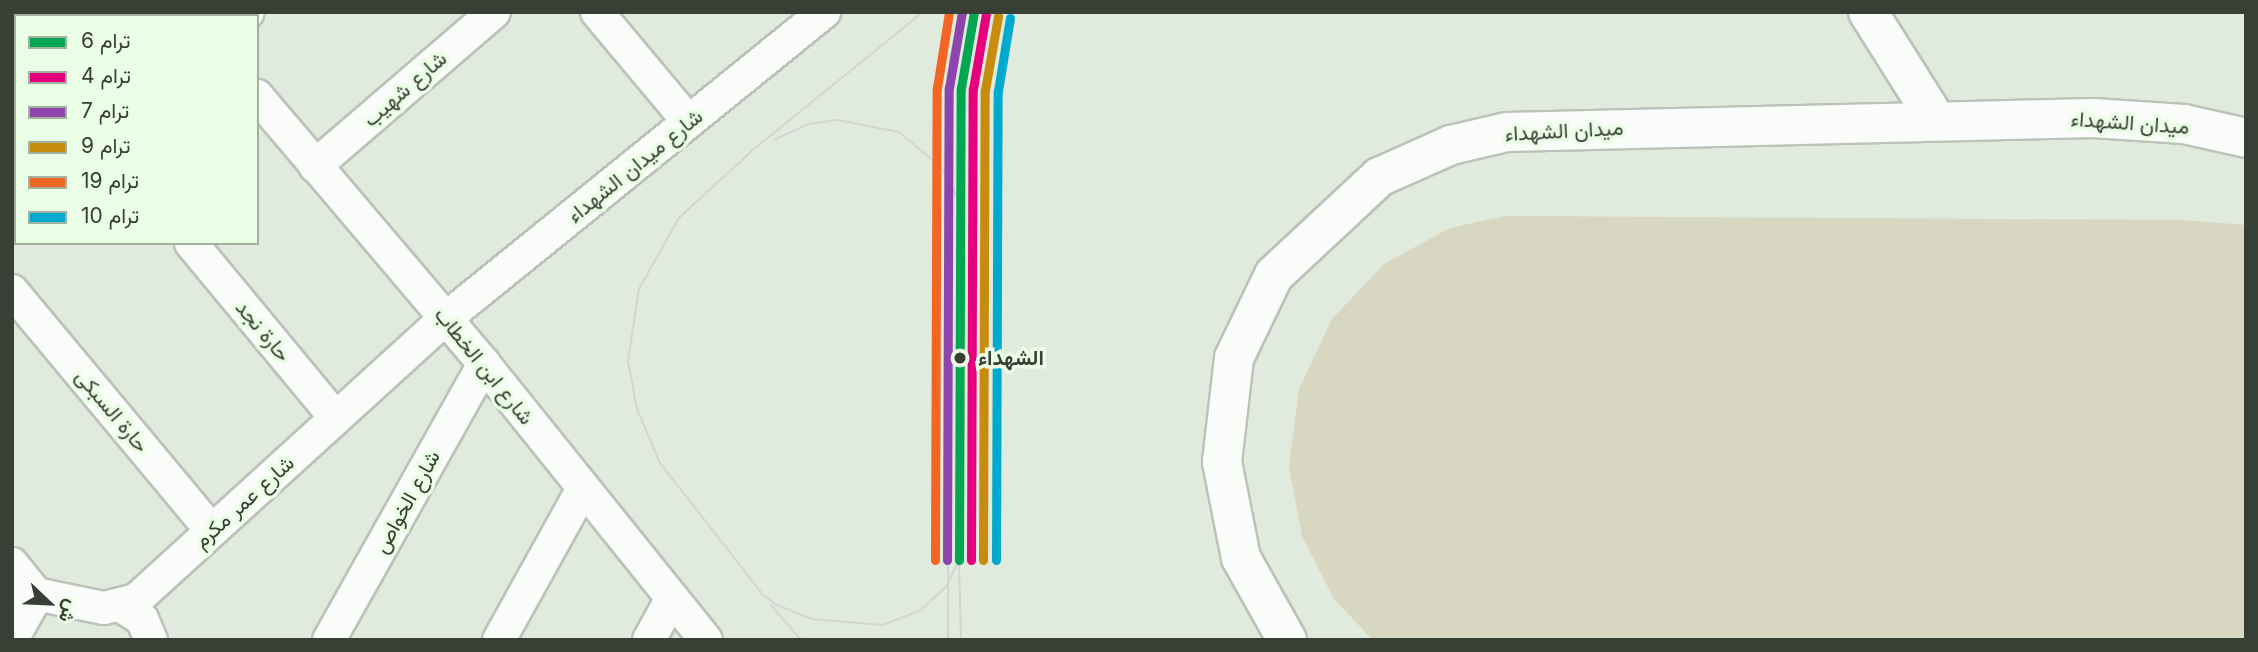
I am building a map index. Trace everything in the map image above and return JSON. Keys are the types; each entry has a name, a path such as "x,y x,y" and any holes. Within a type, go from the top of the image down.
{"main road":[{"path":"1868,12 1936,120"},
{"path":"2184,124 2246,116"},
{"name":"ميدان الشهداء","path":"1287,640 1241,558 1222,462 1234,358 1274,275 1379,177 1451,145 1507,132 2093,118 2184,124 2246,138"}],"street":[{"name":"شارع شهيب","path":"315,166 494,12"},
{"path":"597,12 689,122"},
{"name":"شارع ميدان الشهداء","path":"445,319 824,12"},
{"name":"شارع ابن الخطاب","path":"259,98 484,364 706,640"},
{"name":"حارة نجد","path":"193,245 335,418"},
{"name":"حارة السبكى","path":"12,291 212,531"},
{"name":"شارع عمر مكرم","path":"121,606 136,600 445,319"},
{"name":"شارع الخواص","path":"329,640 484,364"},
{"path":"499,640 582,489"},
{"path":"12,564 24,592 12,639"},
{"path":"24,592 104,608 121,606 142,619 151,640"},
{"path":"649,640 672,598"}],"green space":[{"path":"1505,216 2181,220 2246,225 2246,640 1373,640 1334,599 1302,536 1289,466 1299,389 1332,319 1384,264 1450,228"}],"tram line":[{"path":"923,12 755,148 679,218 639,289 628,361 637,409 660,463 763,595 777,605 811,619 883,625 921,610 946,587 959,560"},
{"name":"19","path":"935,560 937,88 949,12"},
{"path":"948,640 950,58 961,12"},
{"name":"7","path":"947,560 949,88 962,12"},
{"name":"6","path":"959,560 961,88 974,12"},
{"name":"4","path":"971,560 973,89 986,14"},
{"name":"9","path":"983,560 985,90 998,16"},
{"name":"10","path":"996,560 998,91 1010,18"},
{"path":"774,140 808,124 838,120 899,132 941,167 961,204"},
{"path":"959,563 961,640"},
{"path":"771,605 801,640"}],"place":[{"name":"الشهداء","path":"960,358"}]}
